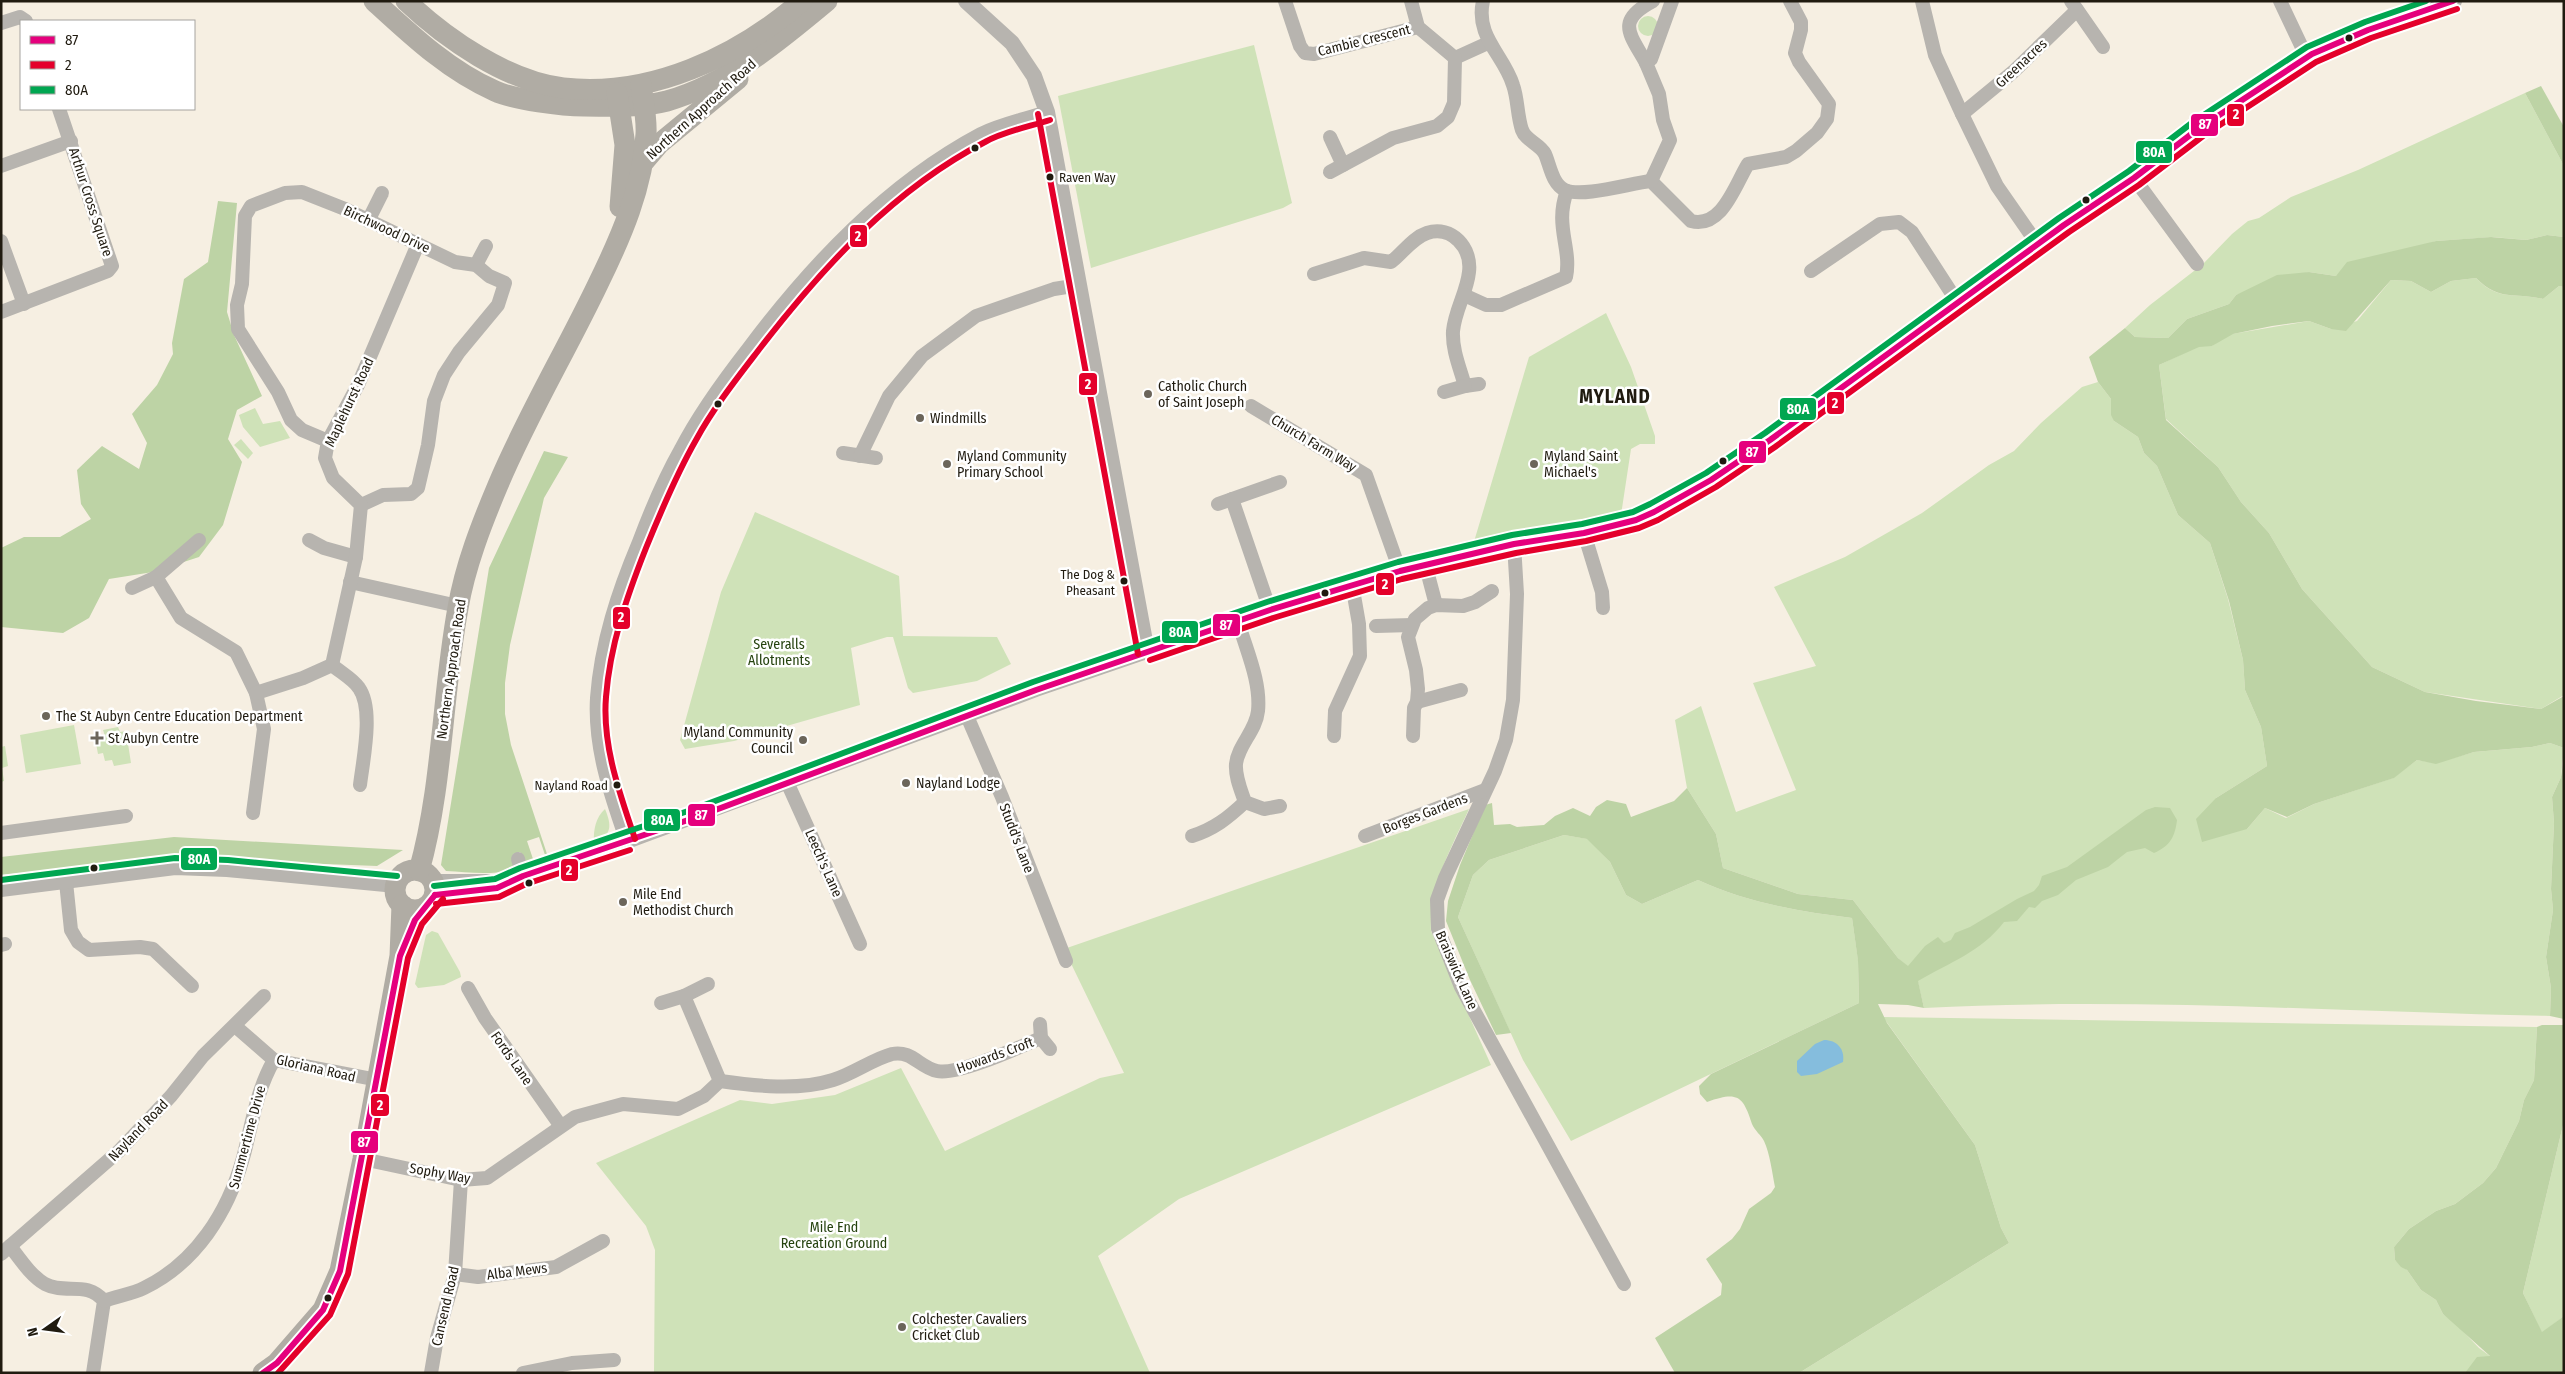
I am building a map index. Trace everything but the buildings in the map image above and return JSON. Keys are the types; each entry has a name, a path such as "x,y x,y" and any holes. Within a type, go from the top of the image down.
{"main road":[{"path":"374,1 440,59 496,92 562,106 642,95"},
{"path":"406,1 447,36 508,72 533,81 563,88 618,97"},
{"name":"Northern Approach Road","path":"642,95 751,40 802,1"},
{"name":"Northern Approach Road","path":"642,95 666,101 728,76 761,55 827,1"},
{"name":"Northern Approach Road","path":"642,164 650,153 736,81 761,55"},
{"name":"Northern Approach Road","path":"422,892 458,606 475,546 498,484 611,257 627,218 642,164 646,132 642,95"},
{"name":"Northern Approach Road","path":"611,257 619,217 625,154 618,97"},
{"path":"274,1369 322,1310 340,1271 364,1159 400,956 422,892 396,896 396,885"}],"street":[{"path":"966,1 1012,43 1034,76 1047,112 1147,652"},
{"name":"Cambie Crescent","path":"1285,1 1300,46 1305,53 1314,54 1418,27"},
{"name":"Cambie Crescent","path":"1411,1 1418,27 1454,58"},
{"path":"1483,1 1481,11 1488,43 1511,79 1522,131 1545,153 1551,172 1561,188 1567,191 1590,192 1651,181"},
{"path":"1651,181 1670,140 1663,120 1659,94 1646,63 1630,36 1628,27 1638,9 1653,1"},
{"path":"1646,63 1651,59 1672,1"},
{"path":"1651,181 1691,221 1700,224 1710,220 1722,210 1748,164 1786,157 1817,133 1827,119 1830,104 1798,62 1795,53 1802,30 1801,22 1790,1"},
{"path":"1922,1 1935,55 1962,114 1997,186 2038,245"},
{"path":"2280,1 2307,58"},
{"path":"422,892 488,890 520,877 627,842 966,716 1147,652 1352,584 1514,544 1584,533 1636,520 1711,480 1859,377 2038,245 2134,178 2198,129 2307,58 2349,37 2454,1"},
{"name":"Greenacres","path":"1962,114 2013,72 2074,5 2102,47"},
{"path":"2,22 20,17 24,20"},
{"path":"1330,172 1393,138 1437,126 1448,117 1454,103 1454,58 1488,43"},
{"name":"Arthur Cross Square","path":"1,312 108,271 112,266 59,110"},
{"path":"627,842 601,755 597,728 600,673 619,590 660,489 682,447 719,387 780,306 890,194 925,169 983,133 1047,112"},
{"path":"1330,137 1343,165"},
{"path":"1,166 71,140"},
{"path":"2134,178 2197,264"},
{"path":"1464,294 1486,305 1502,306 1566,276 1568,268 1561,230 1561,207 1567,191"},
{"name":"Birchwood Drive","path":"328,441 302,430 291,420 278,392 238,329 237,305 242,284 245,216 251,206 285,194 302,192 345,209 455,262 476,265 489,276 505,283 498,305 459,352 444,375 434,401 428,445 418,488 411,494 384,495 361,505"},
{"path":"368,221 382,194"},
{"path":"1811,271 1880,224 1899,222 1912,232 1958,303"},
{"path":"1314,274 1364,258 1391,262 1415,239 1428,233 1443,232 1456,238 1466,249 1470,260 1464,294 1457,308 1453,332 1454,348 1472,385 1444,392"},
{"path":"1,242 24,304"},
{"name":"Maplehurst Road","path":"361,505 333,478 325,458 328,441 358,385 418,244"},
{"path":"476,265 486,246"},
{"path":"860,456 889,396 922,356 976,316 1054,289 1079,285"},
{"name":"Church Farm Way","path":"1251,406 1366,475 1400,571"},
{"path":"843,453 876,458"},
{"path":"1218,504 1280,482"},
{"path":"1232,499 1270,610"},
{"path":"332,665 356,557 361,505"},
{"path":"1584,533 1602,592 1603,608"},
{"path":"132,588 156,577 199,540"},
{"path":"309,540 324,548 356,557"},
{"name":"Braiswick Lane","path":"1514,544 1517,594 1514,700 1506,740 1437,900 1438,928 1462,987 1624,1284"},
{"path":"1426,566 1436,605"},
{"path":"156,577 181,618 236,652 256,693 264,730 252,778 253,813"},
{"path":"350,582 458,606"},
{"path":"1334,736 1335,710 1360,656 1359,624 1352,584"},
{"path":"1413,736 1414,708 1417,702 1416,670 1408,638 1412,625 1428,608 1436,605 1463,606 1475,602 1492,591"},
{"path":"1238,621 1257,686 1258,711 1254,728 1236,764 1238,782 1245,802"},
{"path":"1376,626 1412,625"},
{"path":"256,693 303,678 332,665"},
{"path":"332,665 360,688 365,709 366,737 360,785"},
{"path":"1417,702 1461,690"},
{"name":"Studd's Lane","path":"966,716 1002,797 1066,961"},
{"name":"Leech's Lane","path":"787,782 860,944"},
{"name":"Borges Gardens","path":"1364,836 1485,790"},
{"path":"1245,802 1264,809 1280,806"},
{"path":"1192,836 1209,830 1226,820 1245,802"},
{"path":"1,833 126,816"},
{"path":"518,859 520,877"},
{"path":"1,889 175,867 227,869 396,885"},
{"path":"66,882 71,930 78,942 89,950 140,947 153,949 192,986"},
{"path":"661,1003 684,996 708,984"},
{"name":"Fords Lane","path":"468,988 485,1018 560,1126"},
{"name":"Nayland Road","path":"6,1250 119,1151 171,1096 203,1056 264,996"},
{"path":"560,1126 575,1118 623,1104 678,1109 704,1096 720,1081 684,996"},
{"name":"Gloriana Road","path":"235,1026 274,1060 378,1080"},
{"name":"Howards Croft","path":"720,1081 776,1088 832,1081 892,1054 906,1053 937,1072 950,1070 994,1058 1040,1031 1050,1049"},
{"name":"Summertime Drive","path":"104,1301 144,1288 170,1272 202,1243 226,1207 235,1184 262,1080 274,1060"},
{"name":"Sophy Way","path":"364,1159 461,1180 487,1178 560,1126"},
{"name":"Cansend Road","path":"431,1373 437,1338 454,1274 461,1180"},
{"name":"Alba Mews","path":"454,1274 478,1276 556,1266 603,1242"},
{"path":"6,1250 46,1284 59,1288 88,1289 98,1294 104,1301 93,1373"},
{"path":"523,1373 572,1363 614,1360"}],"green space":[{"path":"1644,16 1652,16 1658,22 1658,30 1652,36 1644,36 1638,30 1638,22"},
{"path":"1254,45 1292,203 1283,208 1091,268 1058,96"},
{"path":"2541,86 2564,127 2564,166 2525,93"},
{"path":"2525,93 2564,166 2564,237 2547,235 2526,240 2493,237 2436,241 2336,276 2309,272 2236,295 2229,304 2187,319 2168,338 2135,337 2125,328 2150,305 2203,264 2232,234 2248,221 2259,218 2291,197 2358,170"},
{"path":"218,201 237,203 227,312 234,335 262,396 237,410 228,439 242,462 223,525 199,557 153,572 109,579 89,618 63,633 1,627 1,548 24,537 60,537 91,519 81,504 77,470 102,446 139,469 147,443 132,414 157,385 173,354 172,343 184,279 208,262"},
{"path":"2547,235 2564,237 2564,287 2559,286 2543,299 2500,293 2485,286 2476,278 2451,281 2431,292 2411,281 2391,280 2346,331 2331,329 2309,321 2272,326 2233,334 2212,346 2199,347 2159,365 2166,420 2218,467 2241,502 2269,533 2302,589 2372,667 2425,692 2476,701 2541,709 2564,696 2564,748 2550,743 2532,747 2474,752 2436,764 2417,760 2394,778 2314,804 2287,817 2265,808 2247,829 2202,842 2196,819 2216,798 2267,766 2261,727 2245,690 2243,660 2229,601 2210,543 2178,515 2157,466 2144,453 2138,437 2114,421 2111,415 2111,399 2098,382 2089,357 2125,328 2135,337 2168,338 2187,319 2229,304 2236,295 2277,275 2309,272 2336,276 2347,262 2436,241 2491,237 2526,240"},
{"path":"2476,278 2484,286 2500,293 2543,299 2559,286 2564,287 2564,695 2541,709 2425,692 2372,667 2302,589 2269,533 2241,502 2218,467 2166,419 2159,365 2199,346 2212,346 2226,335 2309,321 2331,329 2357,321 2391,280 2411,281 2431,292 2451,281"},
{"path":"1606,313 1631,367 1655,436 1655,444 1640,444 1631,449 1621,515 1555,525 1473,545 1529,357"},
{"path":"2098,382 2111,399 2114,421 2138,437 2144,453 2157,466 2178,515 2210,543 2228,599 2243,660 2245,690 2261,727 2267,766 2216,798 2247,829 2265,808 2286,818 2314,804 2393,778 2417,760 2436,763 2474,752 2532,747 2550,743 2564,748 2561,777 2552,797 2554,823 2551,889 2553,910 2546,957 2551,988 2550,1016 2237,1006 2081,1004 1924,1008 1916,974 1898,958 1853,900 1798,894 1723,868 1716,834 1687,788 1675,720 1701,706 1736,812 1796,790 1753,683 1816,666 1774,587 1845,557 1922,513 1989,465 2014,451 2041,423 2082,387"},
{"path":"255,408 263,424 280,421 290,438 260,447 243,427 239,415"},
{"path":"241,439 253,453 248,459 234,445"},
{"path":"544,451 568,457 544,498 510,645 505,683 505,714 511,745 548,857 546,858 539,837 527,841 534,862 528,864 520,852 513,854 513,869 480,873 446,871 441,865 489,568"},
{"name":"Severalls Allotments","path":"755,512 899,576 903,636 997,637 1011,664 977,681 913,693 908,688 893,637 887,637 851,648 860,705 734,741 685,749 680,740 721,592"},
{"path":"74,725 81,764 26,773 20,735"},
{"path":"118,727 120,732 126,731 131,763 114,766 112,760 105,761 103,753 98,754 95,738 105,736 103,730"},
{"path":"5,746 8,766 2,768 4,781 1,782 1,747"},
{"path":"2564,757 2564,1019 2550,1016 2551,988 2546,957 2553,910 2551,889 2554,823 2552,797 2561,777"},
{"path":"1687,788 1716,834 1723,868 1798,894 1853,900 1898,958 1908,966 1925,946 1938,937 1944,943 1951,940 1955,933 1970,927 2034,891 2039,885 2042,876 2067,867 2146,810 2155,807 2170,808 2177,820 2171,840 2160,850 2154,853 2145,848 2127,852 2108,867 2076,880 2058,895 2042,901 2035,908 2029,907 2017,921 2004,922 1986,941 1975,949 1918,981 1924,1008 1908,1005 1878,1004 1887,1023 1975,1145 2001,1228 2009,1243 1799,1373 1675,1373 1655,1338 1721,1295 1722,1284 1706,1259 1732,1239 1740,1229 1749,1209 1771,1193 1775,1187 1766,1146 1753,1126 1746,1107 1738,1098 1732,1097 1707,1102 1700,1094 1699,1086 1711,1074 1859,1003 1858,961 1852,918 1773,905 1716,888 1698,880 1642,904 1626,895 1610,862 1587,839 1564,835 1489,860 1473,875 1458,917 1511,1033 1496,1035 1470,980 1446,921 1448,901 1460,865 1485,805 1492,803 1494,825 1510,824 1517,827 1544,825 1555,816 1573,808 1590,816 1596,807 1607,800 1626,804 1631,817 1674,801"},
{"path":"605,809 609,820 609,829 604,836 594,842 596,824 599,816"},
{"name":"Mile End Recreation Ground","path":"1469,809 1437,883 1431,914 1431,931 1491,1065 1179,1199 1098,1256 1150,1373 654,1373 655,1250 646,1226 596,1163 740,1100 772,1104 835,1095 901,1068 945,1151 1100,1078 1124,1073 1064,949"},
{"path":"1564,835 1588,839 1610,862 1626,895 1642,904 1698,880 1716,888 1773,905 1852,918 1858,960 1859,1003 1571,1141 1523,1060 1458,917 1473,875 1489,860"},
{"path":"174,837 403,850 377,866 175,858 1,875 1,857"},
{"path":"432,931 438,933 461,977 444,985 418,988 415,984 426,935"},
{"path":"1883,1017 2537,1027 2534,1080 2524,1100 2519,1121 2496,1168 2483,1183 2455,1204 2436,1211 2409,1229 2394,1247 2395,1260 2407,1270 2421,1290 2436,1300 2443,1314 2456,1324 2479,1348 2513,1373 1799,1373 2009,1243 2001,1228 1975,1145"},
{"path":"2542,1025 2564,1025 2564,1121 2523,1293 2542,1332 2564,1316 2564,1373 2465,1373 2477,1357 2490,1356 2443,1314 2436,1300 2421,1290 2407,1270 2401,1267 2395,1260 2394,1247 2409,1229 2436,1211 2455,1204 2483,1183 2496,1168 2519,1121 2524,1100 2534,1080 2537,1027"},
{"path":"2564,1121 2564,1316 2542,1333 2523,1293"}],"water":[{"path":"1829,1040 1839,1046 1843,1053 1843,1062 1817,1074 1801,1076 1797,1072 1797,1061 1815,1044"}],"transit line":[{"name":"80A","path":"434,886 495,879 520,868 691,810 1033,682 1267,602 1398,562 1512,535 1582,524 1633,512 1706,473 1765,433 2059,218 2129,171 2193,122 2307,47 2365,22 2426,1"},
{"name":"87","path":"435,895 497,888 523,876 694,818 1036,690 1270,610 1400,571 1514,544 1584,533 1636,520 1711,480 1770,440 2064,225 2134,178 2198,129 2312,54 2368,30 2453,1"},
{"name":"2","path":"1150,660 1273,618 1402,579 1516,553 1586,541 1639,528 1658,520 1716,487 1775,447 2069,232 2139,185 2203,136 2316,62 2371,38 2457,9"},
{"name":"2","path":"1038,114 1138,654"},
{"name":"2","path":"635,839 609,752 605,715 611,659 620,621 657,520 675,480 703,428 718,404 809,288 835,259 890,206 952,161 985,142 1009,132 1050,120"},
{"name":"2","path":"436,904 499,897 526,884 630,850"},
{"name":"80A","path":"1,880 175,858 228,860 397,876"},
{"name":"87","path":"263,1373 277,1363 323,1310 340,1271 400,956 415,920 435,895"},
{"name":"2","path":"278,1373 330,1315 348,1274 408,958 422,924 443,899"}],"place":[{"name":"Raven Way","path":"1050,177"},
{"name":"Catholic Church of Saint Joseph","path":"1148,394"},
{"name":"Windmills","path":"920,418"},
{"name":"Myland Community Primary School","path":"947,464"},
{"name":"Myland Saint Michael's","path":"1534,464"},
{"name":"The Dog & Pheasant","path":"1124,581"},
{"name":"The St Aubyn Centre Education Department","path":"46,716"},
{"name":"St Aubyn Centre","path":"97,738"},
{"name":"Myland Community Council","path":"803,740"},
{"name":"Nayland Lodge","path":"906,783"},
{"name":"Nayland Road","path":"617,785"},
{"name":"Mile End Methodist Church","path":"623,902"},
{"name":"Colchester Cavaliers Cricket Club","path":"902,1327"}],"district":[{"name":"MYLAND","path":"1615,396"}]}
